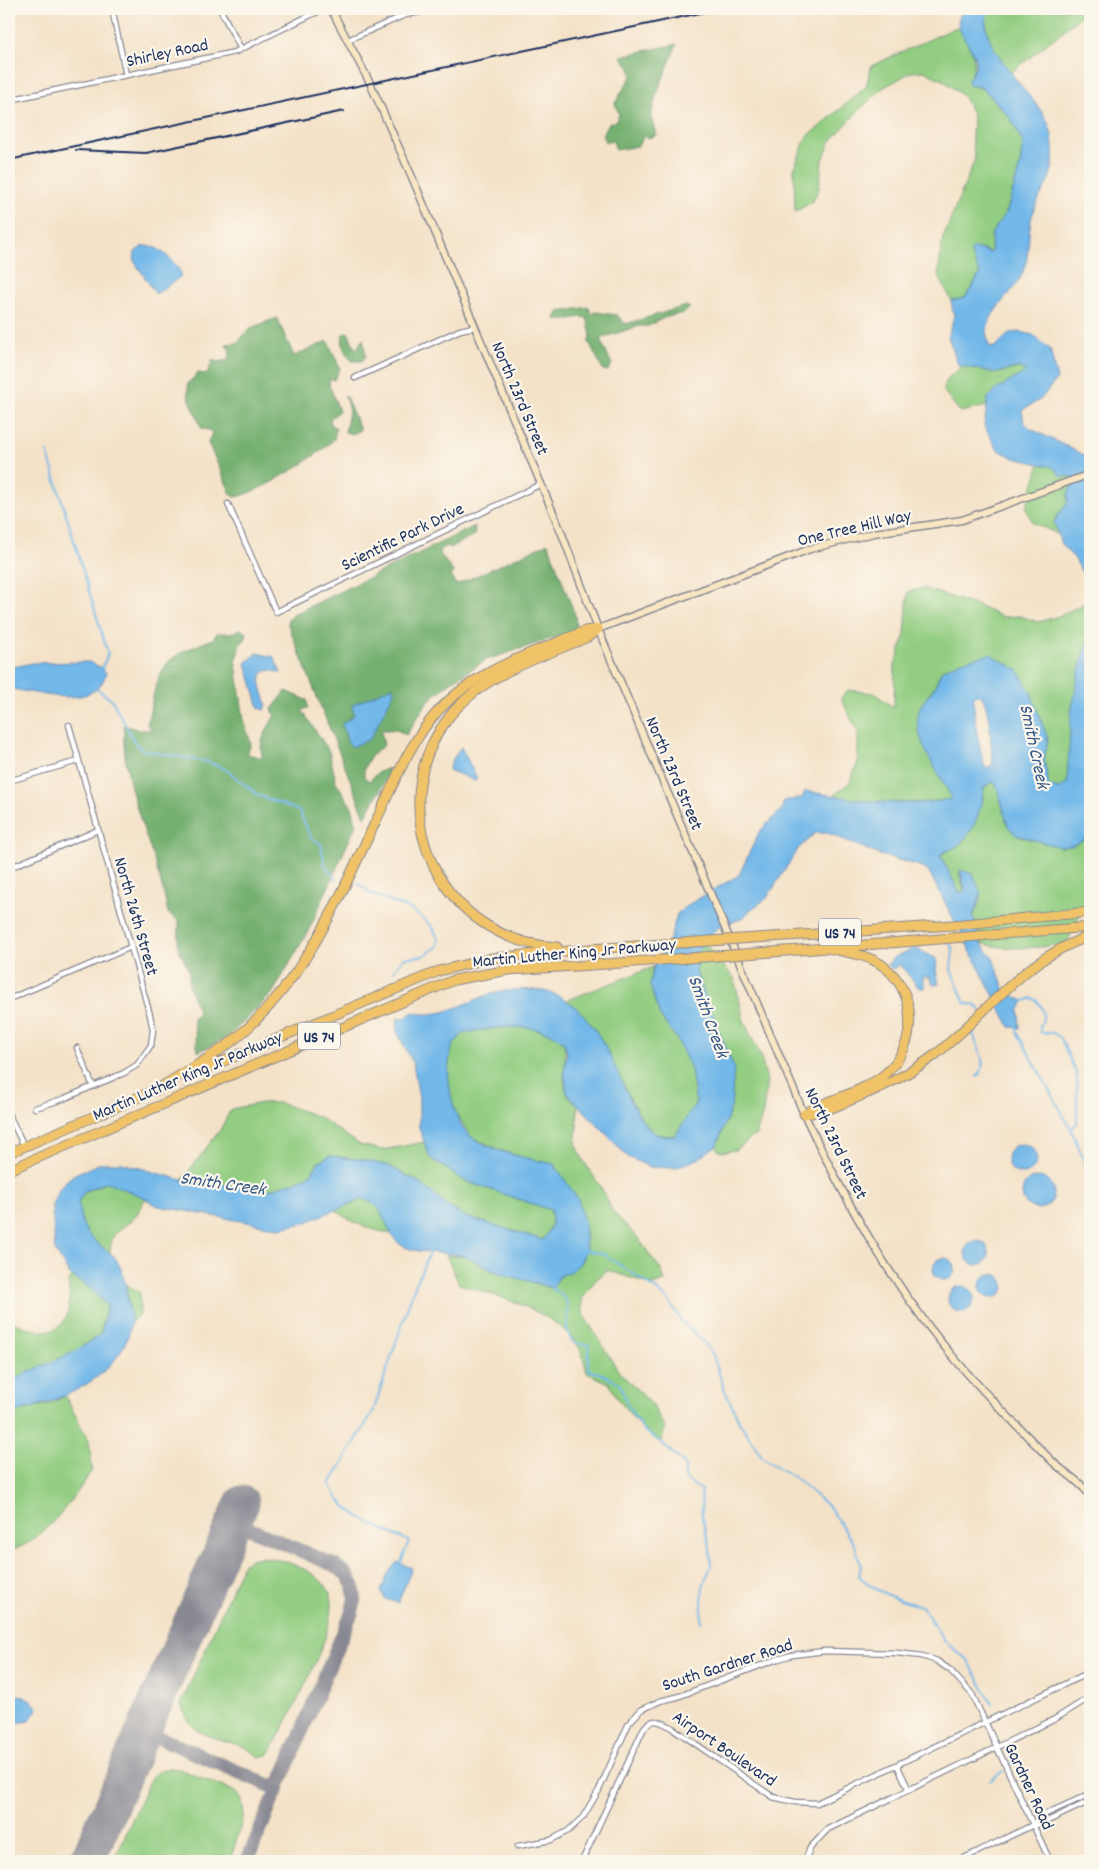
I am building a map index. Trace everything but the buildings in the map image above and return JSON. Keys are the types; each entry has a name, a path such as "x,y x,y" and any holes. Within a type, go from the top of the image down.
{"highway":[{"path":"590,949 548,947 518,941 491,928 463,908 442,882 430,860 421,827 419,792 425,761 430,747 438,733 461,704 476,690 509,671 588,637 598,629"},
{"path":"156,1090 206,1060 236,1038 264,1013 292,980 320,936 414,745 440,709 471,683 488,673 585,631 598,629"},
{"name":"Martin Luther King Jr Parkway","path":"9,1153 439,971 492,958 590,949 952,925 1090,912"},
{"name":"Martin Luther King Jr Parkway","path":"9,1170 454,980 508,970 827,948 1090,927"},
{"path":"804,1114 822,1112 902,1076 935,1054 1038,961 1063,946 1090,936"},
{"path":"804,1114 861,1088 887,1072 902,1054 909,1034 910,1022 906,998 900,985 891,974 870,958 827,948"}],"main road":[{"name":"North 23rd Street","path":"331,9 398,144 541,484 598,629 706,884 804,1114 852,1210 889,1270 928,1326 999,1408 1053,1462 1088,1489 1090,1496"},
{"name":"One Tree Hill Way","path":"598,629 810,549 874,534 954,522 1090,474"}],"street":[{"path":"112,9 126,75"},
{"path":"220,9 240,49"},
{"name":"Shirley Road","path":"9,100 240,49 323,9"},
{"path":"348,40 405,15 436,9"},
{"path":"355,378 460,330 474,327"},
{"name":"Scientific Park Drive","path":"228,504 276,612 541,484"},
{"name":"North 26th Street","path":"36,1108 132,1070 143,1059 150,1045 152,1022 68,725"},
{"path":"9,781 78,761"},
{"path":"9,868 98,830"},
{"path":"9,999 131,947"},
{"path":"77,1048 93,1086"},
{"path":"9,1117 24,1146"},
{"name":"South Gardner Road","path":"518,1846 551,1840 568,1831 583,1817 599,1790 629,1723 641,1710 736,1673 792,1655 825,1651 897,1653 922,1656 950,1670 972,1694 985,1723"},
{"name":"Airport Boulevard","path":"582,1861 644,1728 650,1721 657,1720 670,1727 773,1797 795,1802 817,1803 1090,1672"},
{"path":"804,1861 816,1840 828,1829 1055,1719 1090,1697"},
{"name":"Gardner Road","path":"985,1723 1050,1861"},
{"path":"897,1766 909,1790"},
{"path":"1033,1825 1039,1817 1090,1794"},
{"path":"958,1861 1033,1825 1041,1824 1090,1801"}],"green space":[{"path":"990,9 1090,9 1011,73 995,52 988,33 986,24"},
{"path":"959,26 974,59 972,72 968,80 988,93 1012,120 1023,142 1020,166 1007,211 992,233 991,254 983,249 980,273 965,298 952,301 938,275 943,238 975,159 972,139 973,115 964,97 946,82 924,71 911,72 883,88 860,109 830,142 822,163 819,188 812,202 795,212 794,169 806,138 866,87 871,66"},
{"path":"677,44 655,98 651,118 657,135 648,138 644,136 638,146 616,150 613,141 605,142 602,134 609,123 615,122 619,115 615,103 632,75 630,68 621,56"},
{"path":"686,306 690,308 684,313 666,317 648,326 639,326 602,338 602,344 612,364 608,371 603,370 588,340 591,336 587,318 555,319 558,312 589,307 591,314 595,312 617,315 625,324"},
{"path":"277,318 294,356 328,341 340,369 334,380 330,379 329,384 339,411 330,419 331,425 336,428 334,439 316,454 272,482 257,490 235,497 231,494 208,443 212,433 209,430 202,429 188,395 188,383 198,373 207,374 213,360 217,362 228,360 230,351 226,344 237,343 250,328"},
{"path":"348,332 356,350 363,339 366,356 362,361 352,361 345,352 342,342 343,334"},
{"path":"962,366 997,373 1022,367 1027,372 988,398 987,406 960,412 943,390 948,378"},
{"path":"345,395 360,429 351,434 345,432 349,412"},
{"path":"1040,463 1053,467 1062,476 1069,476 1075,479 1068,494 1068,502 1055,519 1058,534 1033,523 1026,508"},
{"path":"475,526 474,535 450,548 446,546 441,549 440,554 454,573 451,576 456,585 548,543 575,615 576,625 572,632 486,660 451,682 429,700 406,735 397,730 381,730 384,745 367,762 364,777 369,781 379,772 388,768 390,773 365,817 287,622 290,617 306,608"},
{"path":"923,588 978,606 1003,617 1020,616 1038,622 1059,616 1090,601 1090,637 1080,667 1068,784 1058,789 1049,786 1044,760 1048,738 942,670 933,689 926,698 933,764 941,776 951,797 950,799 906,803 877,802 833,796 850,782 858,762 858,733 841,698 848,690 874,693 894,708 895,665 905,635 908,592"},
{"path":"240,629 247,633 245,640 240,644 236,663 244,721 251,744 247,754 263,758 261,752 262,741 275,715 272,709 286,691 307,700 308,708 302,710 329,751 336,782 353,809 356,825 309,930 272,994 228,1037 198,1052 193,1018 198,1012 189,986 189,971 178,947 179,921 168,913 163,889 133,796 124,749 124,725 139,730 153,730 147,725 153,698 158,679 168,663 183,652 213,639 217,633 231,633"},
{"path":"993,782 996,784 1008,826 1016,835 1060,847 1071,846 1090,836 1090,893 1067,943 1024,948 991,946 981,943 973,916 980,902 959,873 965,892 959,893 940,855 956,846 982,805 984,787"},
{"path":"704,943 734,978 744,1021 761,1057 767,1081 763,1113 756,1135 735,1150 720,1152 715,1146 717,1145 696,973 698,950"},
{"path":"653,967 651,981 653,995 664,1020 686,1056 691,1069 696,1103 675,1136 657,1135 643,1122 622,1084 565,1001"},
{"path":"528,1027 556,1035 564,1042 565,1088 568,1095 578,1105 576,1143 583,1160 602,1189 613,1212 638,1238 661,1270 665,1281 652,1285 607,1270 594,1282 582,1299 583,1314 619,1372 652,1404 665,1429 662,1439 659,1441 643,1430 617,1398 609,1383 587,1373 579,1347 568,1334 541,1314 509,1300 459,1284 446,1255 466,1256 493,1271 552,1288 560,1277 580,1263 585,1252 584,1226 574,1199 554,1165 510,1154 471,1137 455,1112 446,1077 452,1047 463,1033 494,1028"},
{"path":"262,1103 280,1103 319,1117 360,1145 383,1150 425,1142 430,1158 465,1181 551,1210 552,1225 543,1240 466,1217 447,1206 420,1183 389,1166 365,1160 329,1156 318,1163 312,1173 303,1179 268,1190 182,1180 220,1130 231,1109"},
{"path":"108,1182 146,1198 136,1215 115,1234 110,1253 95,1242 86,1232 81,1220 78,1202 85,1191"},
{"path":"362,1199 378,1207 392,1234 362,1226 336,1210"},
{"path":"73,1277 90,1288 107,1306 101,1334 76,1351 9,1381 9,1320 24,1327 37,1330 48,1331 57,1328 64,1322 68,1312 68,1281"},
{"path":"126,1284 140,1293 140,1314 131,1322"},
{"path":"65,1396 89,1441 92,1470 67,1506 44,1530 33,1540 21,1547 9,1550 9,1414 51,1403"},
{"path":"261,1557 281,1560 311,1573 327,1587 331,1596 332,1610 320,1650 299,1697 271,1751 268,1755 260,1757 244,1747 198,1731 191,1725 181,1704 243,1564 251,1559"},
{"path":"179,1769 236,1792 242,1800 244,1815 230,1861 114,1861 151,1777 161,1770"}],"water":[{"path":"966,9 990,9 986,21 988,36 1007,68 1042,113 1049,125 1051,134 1053,144 1052,170 1032,216 1025,265 1018,282 994,312 987,329 987,338 990,347 995,347 1010,333 1021,332 1033,335 1050,349 1057,379 1040,400 1022,410 1024,422 1031,429 1086,456 1090,463 1090,588 1075,559 1061,544 1054,522 1068,502 1068,494 1075,479 1069,476 1061,476 1053,467 1014,458 997,449 984,426 988,398 996,390 1027,371 1018,367 997,373 958,365 948,336 954,316 951,301 965,298 980,274 970,251 975,248 991,253 992,233 1007,211 1020,166 1023,143 1012,120 988,93 980,87 969,85 968,80 974,70 976,61 973,52 961,33 958,20"},
{"path":"143,246 149,246 161,251 170,258 181,273 180,277 156,294 134,261 135,252"},
{"name":"Smith Creek","path":"1090,637 1090,836 1071,846 1060,847 1016,835 1008,826 996,784 993,782 984,787 979,811 969,834 957,846 940,855 959,892 964,892 965,889 960,870 973,874 981,894 973,916 980,942 993,958 1005,991 1024,1001 1019,1011 1020,1028 1010,1027 929,872 920,866 880,855 828,833 815,833 798,849 767,898 750,910 743,918 717,928 698,950 696,973 734,1068 731,1108 717,1145 698,1159 674,1168 649,1167 628,1157 567,1093 564,1071 567,1053 564,1042 553,1035 541,1030 528,1028 489,1029 463,1033 453,1046 449,1058 449,1083 455,1110 466,1131 473,1138 492,1148 554,1164 578,1199 584,1222 586,1250 580,1263 572,1271 560,1276 552,1288 494,1271 466,1257 418,1251 403,1246 392,1235 377,1206 370,1201 362,1199 304,1223 280,1228 158,1206 143,1197 107,1182 85,1191 78,1202 84,1228 96,1242 115,1257 123,1274 131,1316 131,1325 125,1344 114,1361 100,1375 84,1386 46,1403 9,1414 9,1381 76,1351 101,1334 107,1306 90,1288 70,1275 55,1251 52,1205 60,1188 67,1180 75,1174 101,1163 122,1163 182,1180 268,1190 303,1179 312,1173 318,1163 329,1156 365,1160 389,1166 420,1183 447,1206 466,1217 543,1240 552,1225 551,1210 465,1181 430,1158 419,1128 419,1098 413,1063 397,1032 398,1018 405,1018 413,1012 422,1014 440,1013 485,996 511,990 540,990 556,995 571,1004 594,1028 645,1125 658,1135 675,1136 696,1103 691,1069 677,1039 660,1016 650,985 654,966 670,939 677,914 691,903 739,875 759,832 782,809 784,801 802,798 805,791 859,800 896,803 932,802 950,799 951,797 923,744 918,721 920,708 934,688 942,670 962,661 990,654 1018,670 1031,693 1048,739 1044,760 1049,786 1058,789 1067,784 1071,713 1080,667","holes":["975,695 982,696 989,719 993,762 988,769 984,765 977,733 973,700"]},
{"path":"257,653 274,657 281,673 265,671 262,674 260,679 267,705 264,710 259,708 246,663"},
{"path":"89,662 102,668 106,673 100,685 90,693 64,697 9,689 9,668 32,663"},
{"path":"393,686 394,692 370,739 352,747 348,742 342,724 354,715 352,705"},
{"path":"461,747 477,779 475,781 449,770 451,762"},
{"path":"915,948 937,959 936,971 939,984 933,985 930,978 923,976 925,988 919,988 902,967 898,965 893,969 887,965 893,958"},
{"path":"1022,1144 1033,1148 1037,1159 1033,1170 1022,1174 1011,1170 1007,1159 1011,1148"},
{"path":"1038,1177 1044,1178 1049,1182 1053,1187 1053,1199 1049,1204 1044,1208 1038,1209 1032,1208 1027,1204 1023,1199 1022,1193 1023,1187 1027,1182 1032,1178"},
{"path":"977,1241 985,1245 989,1253 985,1261 977,1265 969,1261 965,1253 969,1245"},
{"path":"944,1258 952,1261 955,1269 952,1277 944,1280 936,1277 933,1269 936,1261"},
{"path":"987,1274 997,1274 1004,1281 1004,1291 997,1298 987,1298 980,1291 980,1281"},
{"path":"961,1286 970,1290 974,1299 970,1308 961,1312 952,1308 948,1299 952,1290"},
{"path":"397,1562 412,1568 398,1603 385,1599 381,1591 388,1573"},
{"path":"11,1694 26,1698 38,1708 29,1721 15,1723 17,1716"}],"waterway":[{"path":"47,451 108,654 101,670"},
{"path":"96,688 112,700 135,743 142,750 208,762 225,769 258,795 299,811 311,838 321,844 325,865 336,879"},
{"path":"358,883 372,894 412,910 432,926 439,940 437,947 423,956 403,958 394,971"},
{"path":"949,942 953,949 951,970 965,1003 974,1005 981,1010"},
{"path":"1022,1002 1032,998 1039,1004 1043,1011 1040,1027 1041,1033 1053,1033 1060,1037 1077,1075 1077,1123 1071,1129"},
{"path":"977,1077 981,1073 983,1062 973,1033 978,1020"},
{"path":"1017,1028 1017,1032 1071,1129 1090,1175"},
{"path":"583,1250 603,1254 653,1287 669,1301 682,1322 705,1343 713,1355 723,1386 740,1423 763,1458 798,1480 831,1509 855,1546 861,1566 859,1576 873,1587 889,1595 905,1602 922,1606 943,1639 969,1662 993,1705"},
{"path":"400,1565 409,1541 355,1514 339,1499 330,1484 373,1412 413,1291 429,1253"},
{"path":"552,1288 563,1297 567,1304 567,1329 569,1336 574,1343 589,1345 589,1371 600,1373 620,1384 627,1404 643,1430 662,1443 685,1465 685,1479 701,1490 702,1517 710,1548 711,1566 703,1586 701,1622"},
{"path":"1009,1765 1017,1757 1015,1752"},
{"path":"990,1781 1003,1771"}],"taxiway":[{"path":"234,1522 336,1566 346,1574 353,1585 355,1598 352,1612 247,1861"},
{"path":"144,1731 278,1789"}],"runway":[{"path":"87,1861 242,1503"}],"railway":[{"path":"9,160 719,9"},
{"path":"76,150 146,153 344,111"}]}
